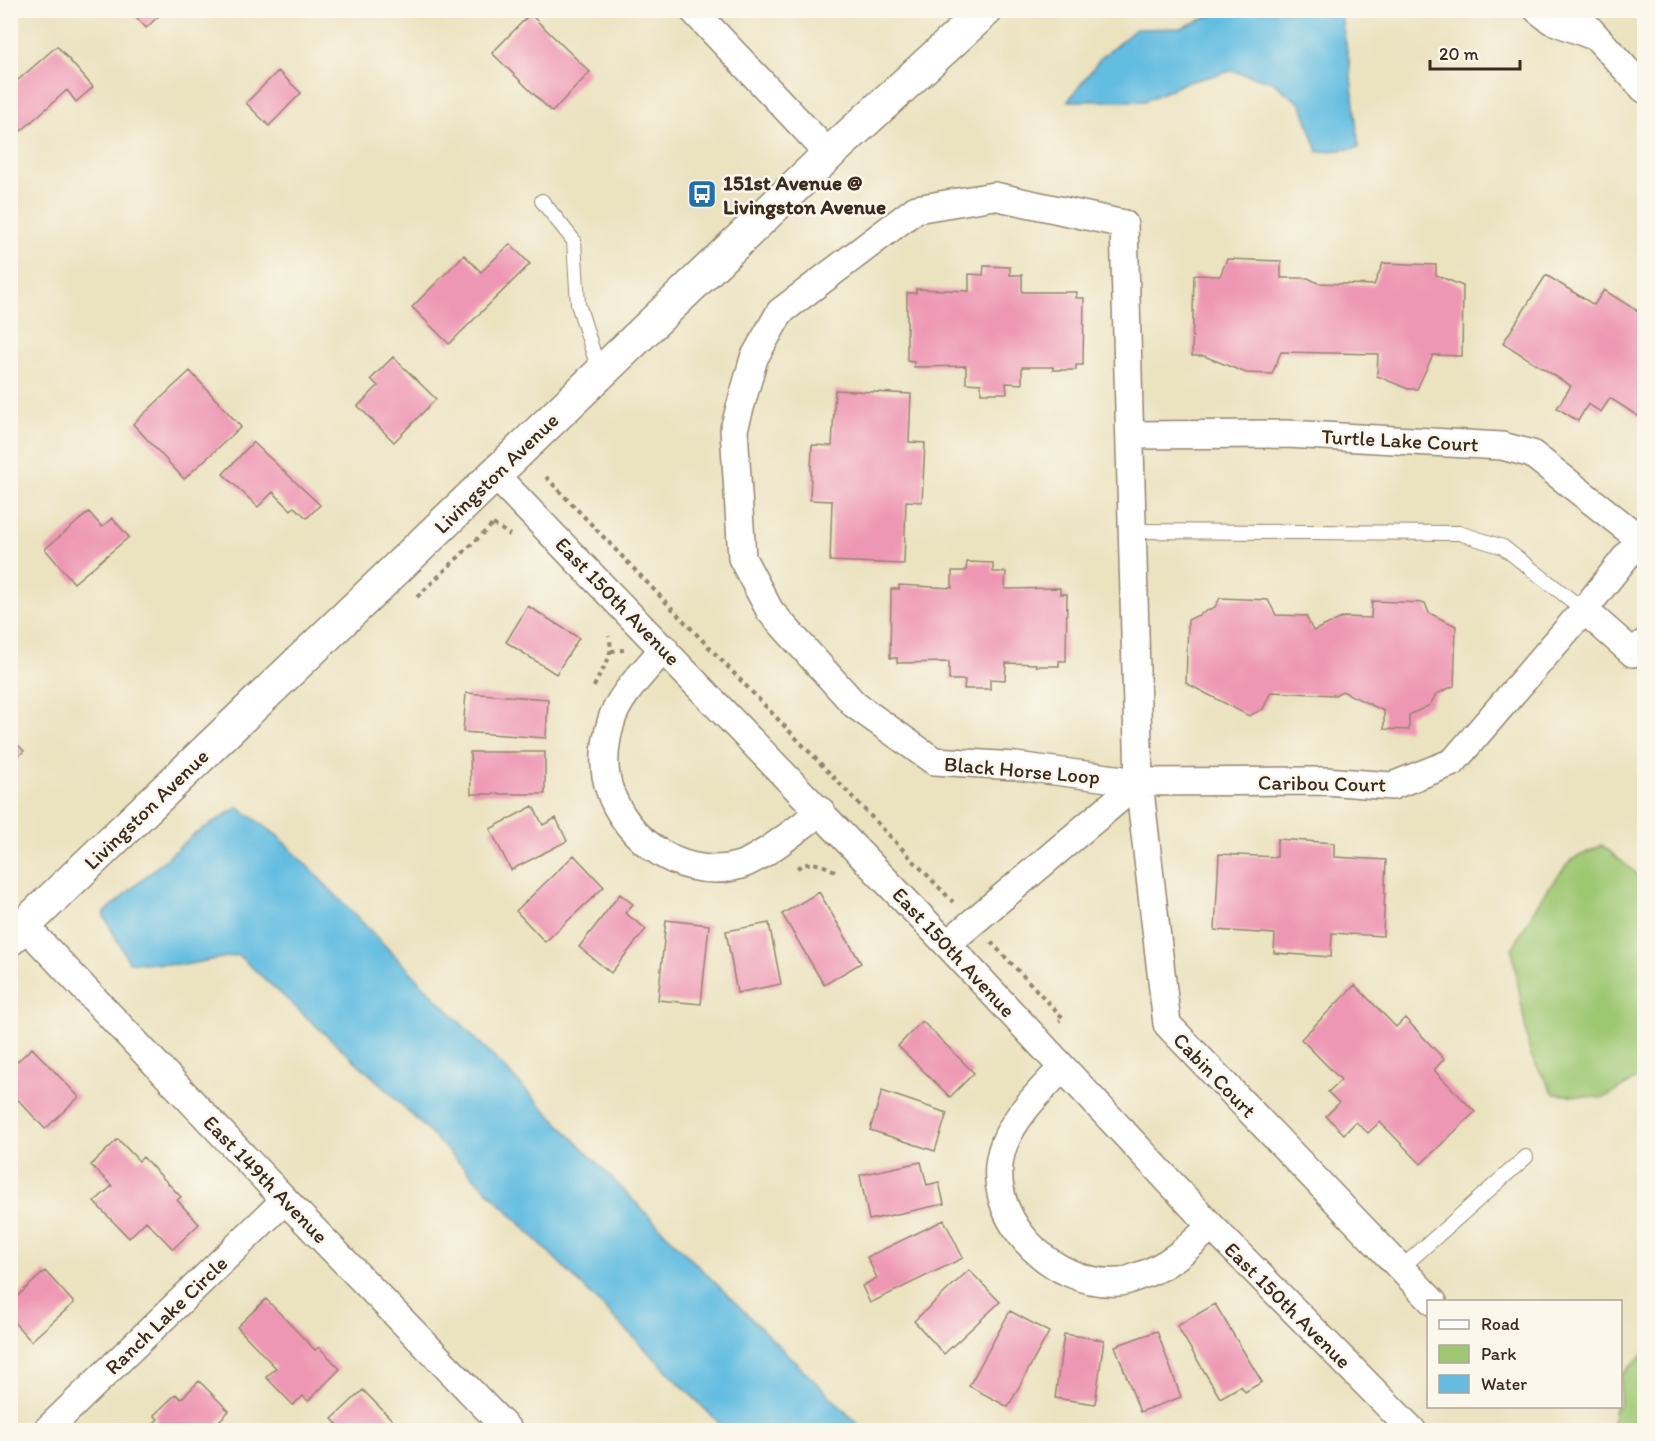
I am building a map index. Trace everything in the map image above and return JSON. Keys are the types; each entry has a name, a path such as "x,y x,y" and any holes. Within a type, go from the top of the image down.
{"street":[{"path":"693,10 829,154"},
{"name":"Livingston Avenue","path":"18,932 829,154 986,10"},
{"path":"1538,10 1551,20 1595,36"},
{"path":"1572,10 1644,89"},
{"path":"1580,10 1595,36"},
{"name":"Black Horse Loop","path":"994,196 1124,224 1130,435 1139,782 1016,766 934,762 855,705 770,611 742,558 734,429 754,358 780,312 916,210 994,196"},
{"name":"Turtle Lake Court","path":"1130,435 1287,434 1502,446 1532,454 1642,536"},
{"name":"East 150th Avenue","path":"494,474 948,944 1211,1226 1412,1431"},
{"name":"Caribou Court","path":"1139,782 1325,782 1392,786 1453,762 1584,610 1642,536"},
{"path":"1584,610 1633,653 1644,643"},
{"path":"664,648 624,697 612,719 605,746 606,776 618,810 633,831 657,851 685,865 714,870 739,866 766,851 821,811"},
{"path":"948,944 1139,782"},
{"name":"Cabin Court","path":"1139,782 1167,1024 1431,1300"},
{"name":"East 149th Avenue","path":"18,932 285,1200 508,1431"},
{"path":"1062,1068 1014,1123 1003,1146 999,1177 1004,1205 1019,1235 1054,1266 1087,1280 1120,1282 1156,1271 1185,1251 1211,1226"},
{"name":"Ranch Lake Circle","path":"47,1431 285,1200"}],"lane":[{"path":"542,201 573,242 578,304 600,373"},
{"path":"1132,531 1459,533 1503,547 1584,610"},
{"path":"1401,1268 1526,1157"}],"path":[{"path":"546,477 1063,1018 1036,1040"},
{"path":"493,524 518,540"},
{"path":"591,693 606,666 610,651 610,638 607,632"},
{"path":"796,869 804,864 821,864 840,874"}],"green space":[{"path":"1602,845 1644,880 1644,1071 1643,1075 1604,1098 1554,1094 1530,1055 1512,949 1543,895 1571,860"},
{"path":"1644,1353 1644,1430 1612,1430 1615,1408 1622,1408 1622,1375"}],"water":[{"path":"1218,11 1340,11 1349,61 1359,148 1318,152 1302,105 1271,81 1232,71 1184,83 1145,101 1068,101 1101,58 1136,29 1181,28"},
{"path":"238,807 278,836 682,1250 864,1430 726,1430 387,1090 238,955 184,965 129,962 103,914 193,835"}],"building":[{"path":"130,10 165,10 146,28"},
{"path":"530,14 590,72 552,112 492,53"},
{"path":"57,46 93,87 76,102 67,90 20,132 10,121 10,87"},
{"path":"278,71 301,93 269,126 246,103"},
{"path":"510,244 530,264 449,344 412,307 464,255 481,272"},
{"path":"1227,259 1281,261 1281,278 1308,278 1318,283 1374,285 1383,263 1436,265 1436,275 1463,286 1462,356 1433,355 1417,389 1408,389 1377,376 1378,354 1281,352 1272,374 1246,373 1204,356 1192,356 1194,275 1220,276"},
{"path":"984,266 1010,267 1010,275 1022,275 1022,292 1077,292 1076,298 1084,298 1083,365 1076,365 1076,370 1022,367 1022,384 1006,383 1007,393 981,393 981,384 966,383 966,366 914,367 914,362 907,361 907,293 916,293 916,289 969,291 969,274 983,275"},
{"path":"1546,275 1594,305 1604,290 1644,315 1644,420 1610,398 1601,412 1588,404 1578,421 1557,408 1571,386 1503,343"},
{"path":"393,357 436,399 394,442 358,406 378,386 371,379"},
{"path":"190,371 241,427 184,479 133,424"},
{"path":"835,390 911,394 909,442 925,443 922,502 906,501 904,564 830,561 832,501 810,500 812,445 832,446"},
{"path":"253,442 320,505 307,518 294,507 291,510 273,492 258,507 223,474"},
{"path":"89,512 102,527 112,518 129,537 74,583 45,549"},
{"path":"967,562 993,563 993,572 1006,572 1005,589 1060,588 1060,594 1067,594 1066,661 1059,661 1059,666 1006,663 1005,680 990,679 990,689 964,689 965,680 949,680 949,662 897,663 897,658 890,658 891,589 899,589 899,585 952,588 952,571 966,571"},
{"path":"1220,598 1268,600 1276,615 1306,616 1313,631 1344,617 1371,618 1372,601 1425,603 1429,613 1456,626 1454,686 1436,694 1430,705 1409,715 1409,730 1384,729 1384,711 1342,691 1335,695 1271,692 1263,709 1249,716 1186,683 1188,620 1215,607"},
{"path":"528,606 579,638 556,674 506,642"},
{"path":"466,693 548,699 546,738 463,732"},
{"path":"10,737 24,751 10,763"},
{"path":"470,752 545,752 545,794 471,794"},
{"path":"533,806 543,825 556,818 567,841 511,870 490,829"},
{"path":"1277,839 1334,843 1334,857 1386,860 1383,936 1332,933 1331,957 1274,953 1275,934 1215,930 1219,854 1277,857"},
{"path":"574,855 604,887 545,942 516,911"},
{"path":"819,892 861,963 824,985 782,914"},
{"path":"620,894 633,904 625,913 646,929 611,973 579,947"},
{"path":"666,920 709,925 701,1004 658,1000"},
{"path":"769,923 781,984 737,993 726,931"},
{"path":"1355,985 1396,1027 1405,1018 1444,1059 1434,1070 1475,1112 1421,1164 1380,1122 1368,1133 1356,1122 1344,1134 1326,1116 1339,1103 1328,1092 1341,1080 1301,1039"},
{"path":"922,1021 974,1073 950,1097 898,1046"},
{"path":"32,1048 79,1097 45,1129 10,1091 10,1068"},
{"path":"882,1091 947,1113 935,1151 870,1130"},
{"path":"118,1139 139,1161 143,1157 181,1197 177,1200 199,1224 173,1249 146,1221 129,1238 94,1202 112,1186 91,1165"},
{"path":"921,1162 927,1185 939,1182 944,1204 869,1220 860,1175"},
{"path":"944,1220 963,1258 870,1303 862,1286 877,1278 867,1257"},
{"path":"969,1270 1000,1302 944,1354 914,1321"},
{"path":"45,1271 74,1303 31,1341 10,1318 10,1303"},
{"path":"266,1299 315,1350 319,1347 340,1369 308,1401 303,1396 293,1405 266,1377 276,1368 237,1327"},
{"path":"1215,1304 1262,1382 1245,1392 1241,1386 1220,1398 1177,1326"},
{"path":"1010,1311 1049,1332 1008,1407 969,1386"},
{"path":"1157,1331 1181,1397 1140,1412 1115,1346"},
{"path":"1064,1334 1104,1340 1095,1404 1055,1398"},
{"path":"199,1381 229,1411 215,1425 220,1430 147,1430 158,1419 154,1415 176,1394 181,1399"},
{"path":"363,1390 402,1430 343,1430 332,1419"}],"place":[{"name":"151st Avenue @ Livingston Avenue","path":"702,194"}]}
